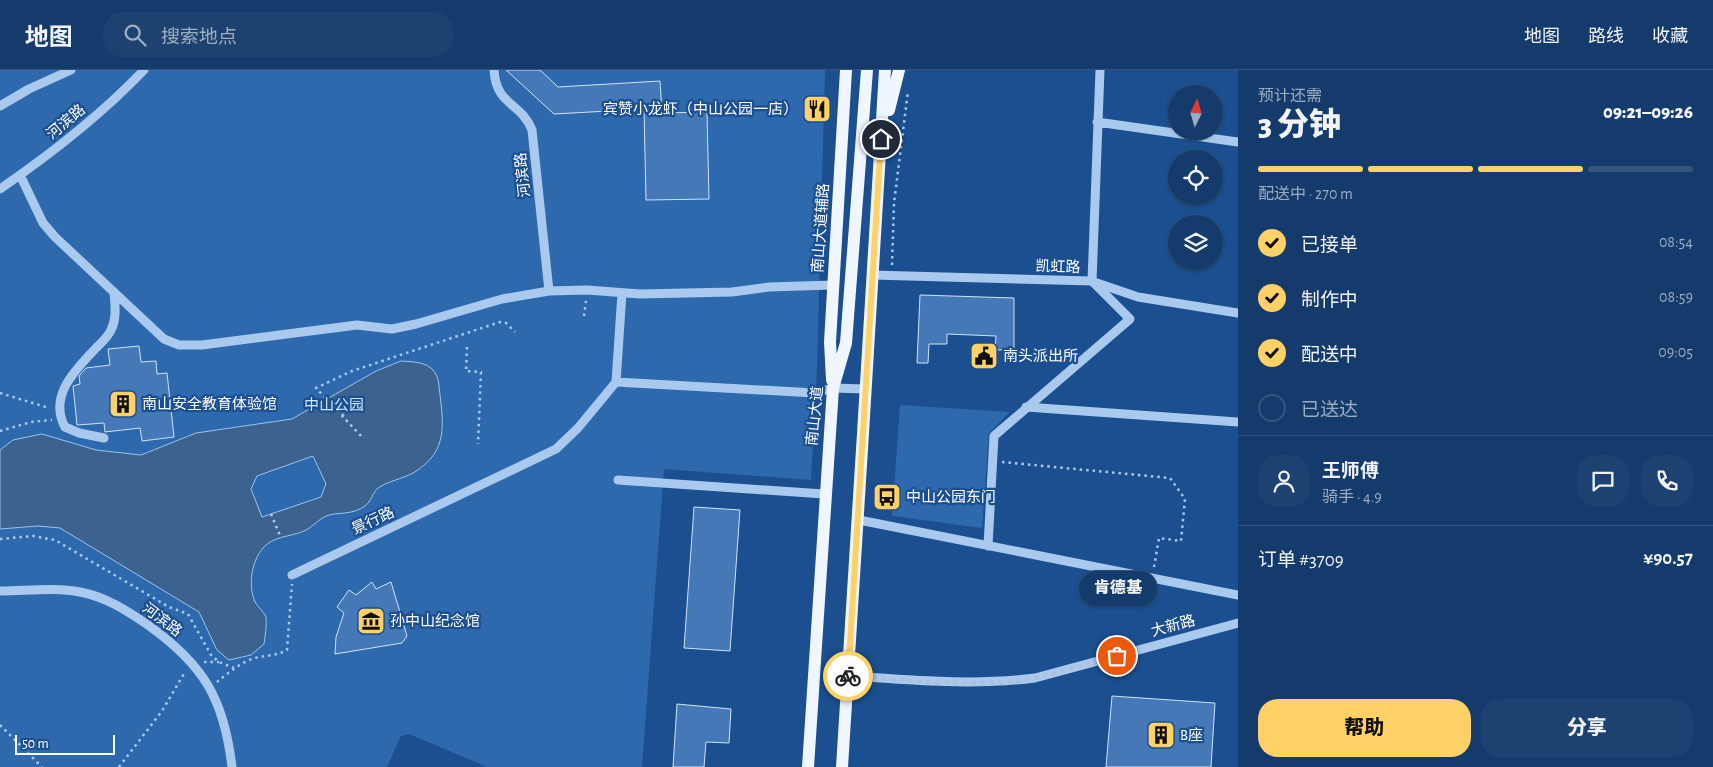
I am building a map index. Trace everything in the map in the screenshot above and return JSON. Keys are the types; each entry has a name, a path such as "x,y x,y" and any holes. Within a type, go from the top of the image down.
{"main road":[{"name":"南山大道辅路","path":"832,388 830,342 846,70"},
{"name":"南山大道","path":"808,767 832,388 846,343 867,70"},
{"path":"842,767 859,520 865,389 885,70"},
{"path":"881,139 899,70"},
{"path":"862,138 881,139"}],"street":[{"path":"0,106 28,89 71,70"},
{"name":"河滨路","path":"0,189 81,128 144,70"},
{"name":"河滨路","path":"494,70 498,91 526,119 532,130 549,291"},
{"name":"凯虹路","path":"872,275 1092,281 1100,70"},
{"path":"1097,122 1238,142"},
{"path":"20,175 43,223 164,339 179,345 202,345 358,325 392,329 502,299 549,291 587,290 622,293 732,292 769,287 833,285"},
{"path":"1092,281 1138,297 1238,313"},
{"path":"988,546 994,436 1130,319 1092,281"},
{"path":"104,438 79,433 65,427 60,415 64,387 72,373 111,332 116,316 114,292"},
{"path":"622,293 616,382 816,392 832,388 865,389"},
{"name":"景行路","path":"292,575 556,449 578,428 616,382"},
{"path":"1026,407 1238,422"},
{"path":"618,480 824,494"},
{"path":"859,520 1238,595"},
{"name":"河滨路","path":"0,591 78,592 113,602 166,638 192,661 210,687 219,706 232,767"},
{"name":"大新路","path":"848,676 940,682 1010,682 1035,678 1238,623"}],"path":[{"path":"891,276 894,203 909,88"},
{"path":"584,316 587,290"},
{"path":"361,436 316,388 352,371 500,322 506,322 515,332"},
{"path":"467,347 466,371 481,372 478,444"},
{"path":"0,392 60,415"},
{"path":"342,416 365,394"},
{"path":"0,431 60,415"},
{"path":"993,462 1024,463 1170,478 1185,499 1181,541 1160,538 1152,578"},
{"path":"271,514 281,538"},
{"path":"0,539 33,536 55,540 169,608 188,614 211,655 219,662 234,668"},
{"path":"210,687 234,668 254,658 276,656 287,650 292,575"},
{"path":"119,767 162,711 192,661 219,662"},
{"path":"0,724 42,767"}],"green space":[{"name":"中山公园","path":"0,70 825,70 817,368 811,480 664,469 642,767 487,767 409,734 401,736 387,767 0,767"},
{"path":"900,405 1010,412 989,433 982,528 892,516"}],"shaded area":[{"path":"401,361 421,363 431,368 438,378 442,412 439,446 425,464 413,473 378,488 367,504 360,509 325,516 304,531 272,541 263,548 253,567 251,582 255,602 266,617 266,630 264,644 251,655 229,660 217,650 199,612 60,528 38,526 0,529 0,450 13,440 42,434 96,450 141,455 196,433 292,419 376,371","holes":["313,456 326,484 321,497 262,517 251,489 257,476"]}],"building":[{"path":"506,70 540,70 558,87 660,81 662,113 707,112 709,199 646,200 644,109 554,114"},
{"path":"920,295 1014,298 1014,350 995,350 996,336 947,334 947,344 929,344 928,363 917,363"},
{"name":"南山安全教育体验馆","path":"139,346 141,362 156,361 157,374 167,373 174,437 142,441 140,428 105,432 104,423 77,425 73,386 80,384 79,376 86,368 110,365 108,349"},
{"path":"694,507 740,510 730,651 684,648"},
{"name":"孙中山纪念馆","path":"372,582 376,589 391,582 407,636 402,643 335,654 336,637 344,613 337,607 349,590 356,595"},
{"name":"B座","path":"1112,696 1215,703 1211,767 1106,767"},
{"path":"677,704 731,709 729,743 706,742 704,767 673,767"}],"way so far":[{"path":"848,676 980,683 1010,682 1035,678 1117,656"}],"place":[{"name":"宾赞小龙虾（中山公园一店）","path":"817,109"},
{"name":"南头派出所","path":"984,356"},
{"name":"南山安全教育体验馆","path":"123,404"},
{"name":"中山公园东门","path":"887,497"},
{"name":"孙中山纪念馆","path":"371,621"},
{"name":"肯德基","path":"1117,656"},
{"name":"B座","path":"1161,735"}],"route":[{"path":"848,676 881,139"}]}
